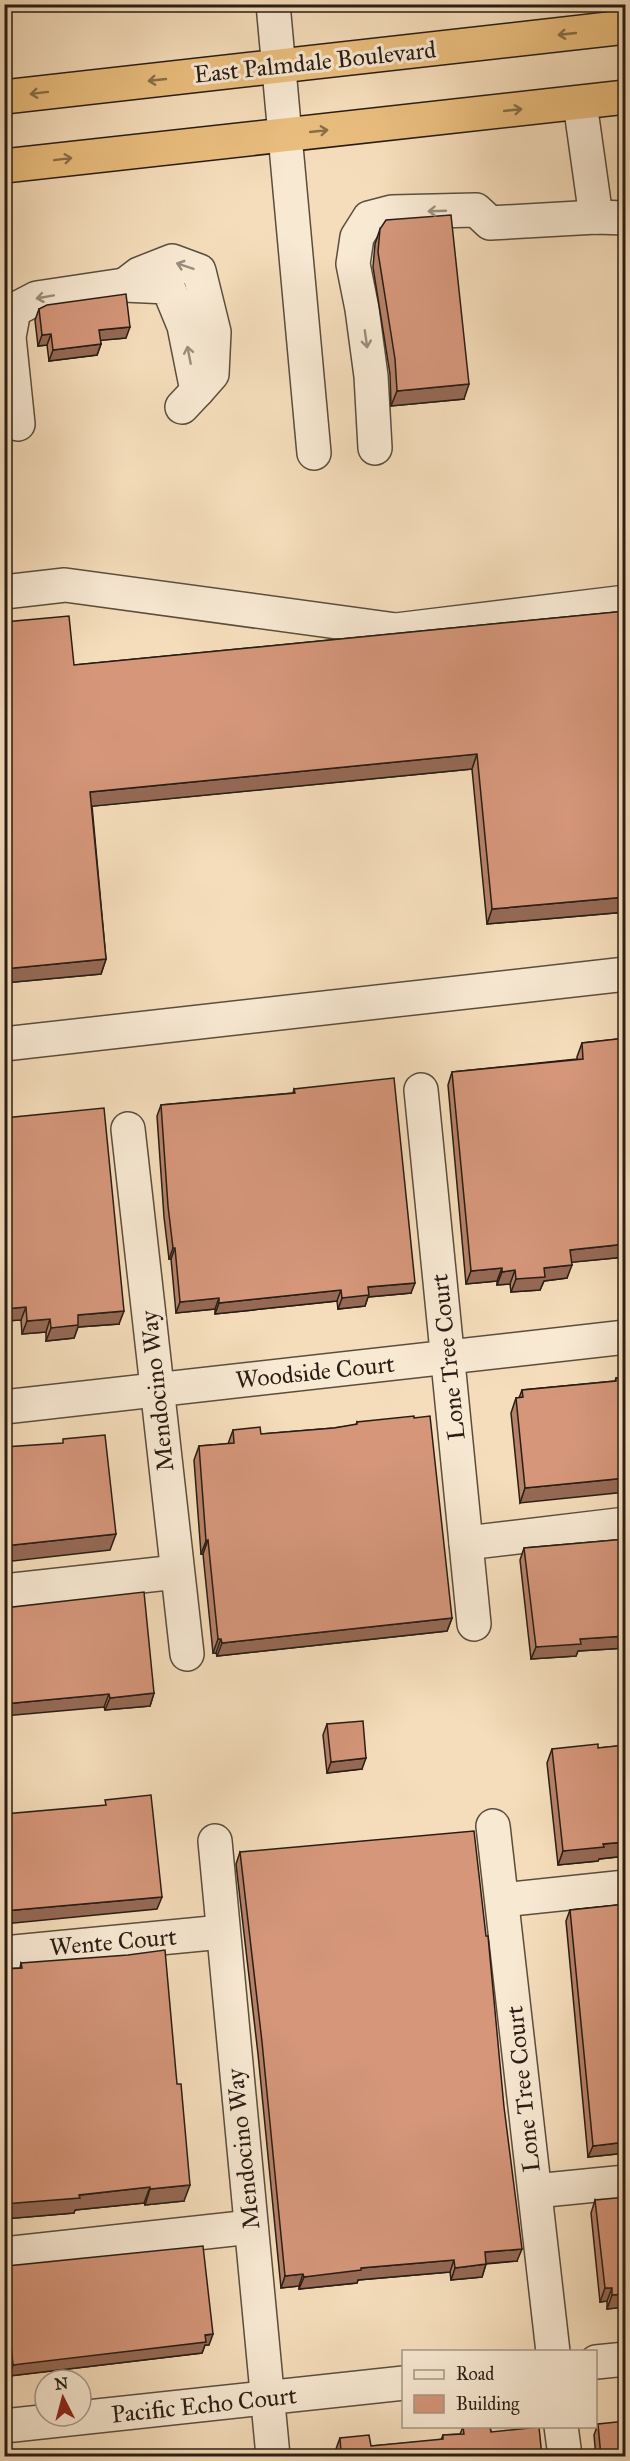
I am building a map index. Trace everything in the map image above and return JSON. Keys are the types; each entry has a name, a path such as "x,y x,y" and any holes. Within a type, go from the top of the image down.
{"highway":[{"name":"East Palmdale Boulevard","path":"4,97 625,27"},
{"path":"4,166 626,97"}],"street":[{"path":"273,4 314,453"},
{"path":"623,4 625,27"},
{"path":"375,447 371,376 362,309 352,264 357,237 369,218 392,212 476,210 490,223 611,218 580,103"},
{"path":"18,424 9,338 14,310 37,298 124,285 168,287 184,326 189,399"},
{"path":"4,592 64,585 396,630 626,602"},
{"path":"4,1044 626,974"},
{"name":"Lone Tree Court","path":"421,1090 474,1624"},
{"name":"Mendocino Way","path":"128,1129 187,1654"},
{"name":"Woodside Court","path":"4,1407 626,1337"},
{"path":"466,1543 626,1524"},
{"path":"4,1591 177,1572"},
{"name":"Lone Tree Court","path":"493,1826 553,2350"},
{"name":"Mendocino Way","path":"215,1842 273,2457"},
{"path":"501,1900 626,1887"},
{"name":"Wente Court","path":"4,1953 222,1932"},
{"path":"535,2191 626,2182"},
{"path":"4,2254 251,2227"},
{"path":"597,2362 626,2359"},
{"name":"Pacific Echo Court","path":"4,2426 402,2383"},
{"path":"561,2428 565,2457"}],"building":[{"path":"451,215 469,384 397,391 395,359 378,252 380,229 386,220"},
{"path":"126,294 130,327 99,330 101,344 53,350 51,334 42,335 39,309 47,305"},
{"path":"626,611 626,897 492,909 477,754 90,792 106,959 4,969 4,622 69,616 74,665"},
{"path":"626,1038 626,1244 570,1250 572,1265 544,1268 545,1277 516,1279 515,1270 502,1272 502,1268 471,1271 452,1072 583,1059 582,1043"},
{"path":"394,1078 415,1283 368,1287 369,1295 342,1298 341,1290 219,1303 219,1298 180,1302 168,1206 161,1105 295,1093 294,1089"},
{"path":"104,1108 124,1311 78,1315 78,1325 51,1328 50,1319 27,1321 26,1307 4,1309 4,1118"},
{"path":"626,1377 626,1478 525,1488 516,1398 523,1397 522,1390 616,1381 616,1378"},
{"path":"414,1416 414,1418 430,1416 452,1618 222,1643 221,1639 218,1639 208,1540 206,1541 199,1446 234,1443 233,1430 260,1427 261,1434 334,1428 357,1424 357,1422"},
{"path":"105,1435 116,1534 4,1546 4,1447 63,1443 63,1439"},
{"path":"626,1539 626,1636 580,1639 581,1644 536,1647 524,1548"},
{"path":"144,1592 154,1693 110,1698 109,1694 4,1704 4,1608"},
{"path":"363,1721 366,1758 331,1762 327,1724"},
{"path":"598,1744 598,1748 626,1745 626,1842 603,1844 604,1847 563,1851 552,1749"},
{"path":"151,1795 162,1897 4,1911 4,1814 106,1805 105,1800"},
{"path":"474,1831 486,1936 488,1936 504,2107 522,2249 485,2252 486,2264 455,2268 454,2260 361,2268 361,2270 304,2277 303,2274 285,2276 262,2042 240,1852"},
{"path":"626,1904 626,2142 593,2146 570,1910"},
{"path":"165,1950 177,2084 181,2084 190,2185 150,2189 150,2187 79,2195 80,2198 4,2204 4,1969 22,1968 21,1963"},
{"path":"626,2197 626,2294 612,2295 612,2288 605,2288 595,2200"},
{"path":"203,2246 213,2334 205,2335 206,2342 13,2365 7,2305 11,2305 7,2266"},
{"path":"626,2421 626,2457 601,2457 598,2424"},
{"path":"463,2428 490,2428 491,2432 539,2428 542,2457 307,2457 341,2452 340,2438 369,2435 371,2446 443,2439 443,2435 464,2434"},
{"path":"200,2453 200,2457 171,2457 171,2456"}]}
